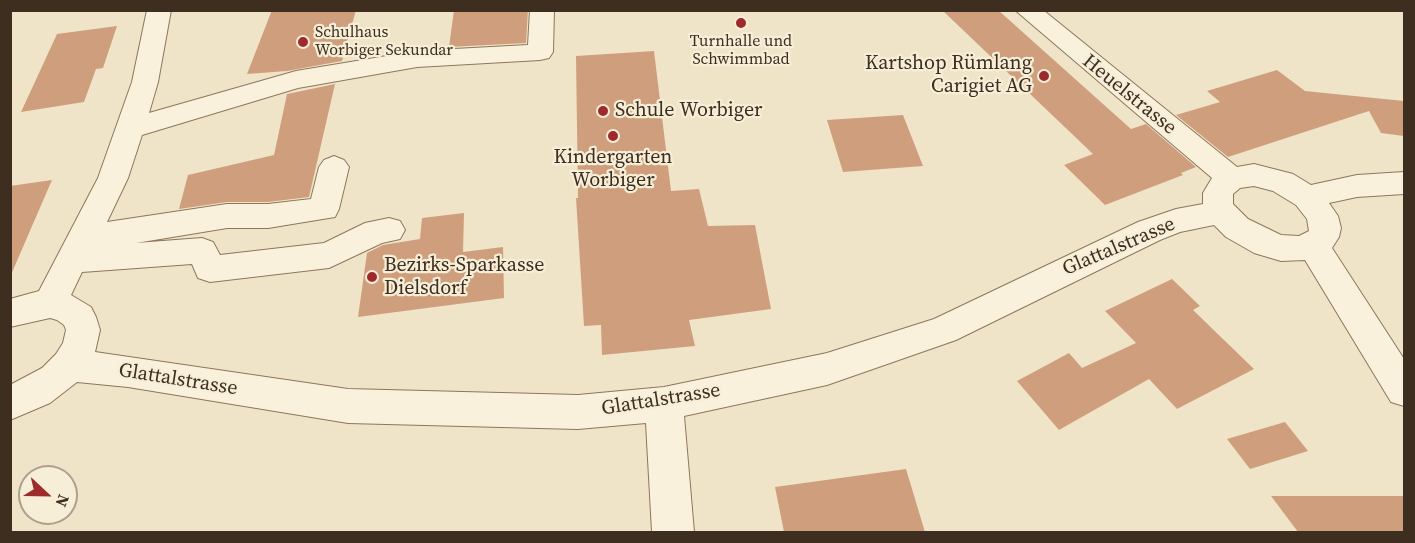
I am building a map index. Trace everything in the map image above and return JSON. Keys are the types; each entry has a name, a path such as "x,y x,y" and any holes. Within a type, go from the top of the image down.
{"street":[{"path":"50,304 113,178 131,128 149,66 159,10"},
{"path":"131,128 296,80 417,59 540,52 542,10"},
{"name":"Heuelstrasse","path":"1027,10 1232,178"},
{"path":"80,248 122,233 227,216 268,216 324,209 334,167"},
{"path":"1254,175 1282,182 1307,197 1316,207 1325,228 1323,237 1313,245 1299,249 1265,244 1237,228 1218,204 1218,193 1223,185 1232,178 1254,175"},
{"path":"1307,197 1357,186 1404,183"},
{"name":"Glattalstrasse","path":"69,365 128,371 348,406 578,412 664,404 827,369 944,330 1149,231 1176,221 1223,212"},
{"path":"80,248 202,251 210,269 329,255 376,232 389,230"},
{"path":"1313,245 1404,390"},
{"path":"10,313 50,304 67,308 79,317 83,330 80,347 69,365 55,379 37,391 10,403"},
{"path":"664,404 673,532"}],"building":[{"name":"Schulhaus Worbiger Sekundar","path":"272,10 356,10 342,61 287,71 247,74"},
{"path":"454,10 528,10 526,43 449,47"},
{"path":"942,10 998,10 1131,129 1146,124 1196,167 1181,173 1183,175 1105,205 1064,165 1093,154"},
{"path":"117,26 103,68 96,69 84,102 21,112 57,34"},
{"path":"654,51 671,191 699,189 708,226 755,225 771,309 689,320 695,346 602,355 601,325 584,326 576,198 578,198 576,56"},
{"path":"1277,70 1305,91 1404,101 1404,136 1381,133 1369,111 1228,157 1176,115 1220,102 1207,91"},
{"path":"335,84 309,197 268,202 227,202 179,209 188,175 274,155 287,94"},
{"path":"903,115 923,166 843,172 827,120"},
{"path":"52,180 10,277 10,186"},
{"path":"464,213 463,252 503,247 504,298 358,317 367,253 383,245 420,239 422,218"},
{"path":"1172,279 1200,306 1193,310 1254,369 1177,409 1149,379 1059,430 1017,381 1069,353 1082,368 1136,343 1105,311"},
{"path":"1285,422 1308,451 1250,469 1227,439"},
{"path":"906,469 925,532 784,532 775,487"},
{"path":"1271,496 1404,496 1404,532 1298,532"}],"place":[{"name":"Turnhalle und Schwimmbad","path":"741,23"},
{"name":"Schulhaus Worbiger Sekundar","path":"303,42"},
{"name":"Kartshop Rümlang Carigiet AG","path":"1044,76"},
{"name":"Schule Worbiger","path":"603,111"},
{"name":"Kindergarten Worbiger","path":"613,136"},
{"name":"Bezirks-Sparkasse Dielsdorf","path":"372,277"}]}
